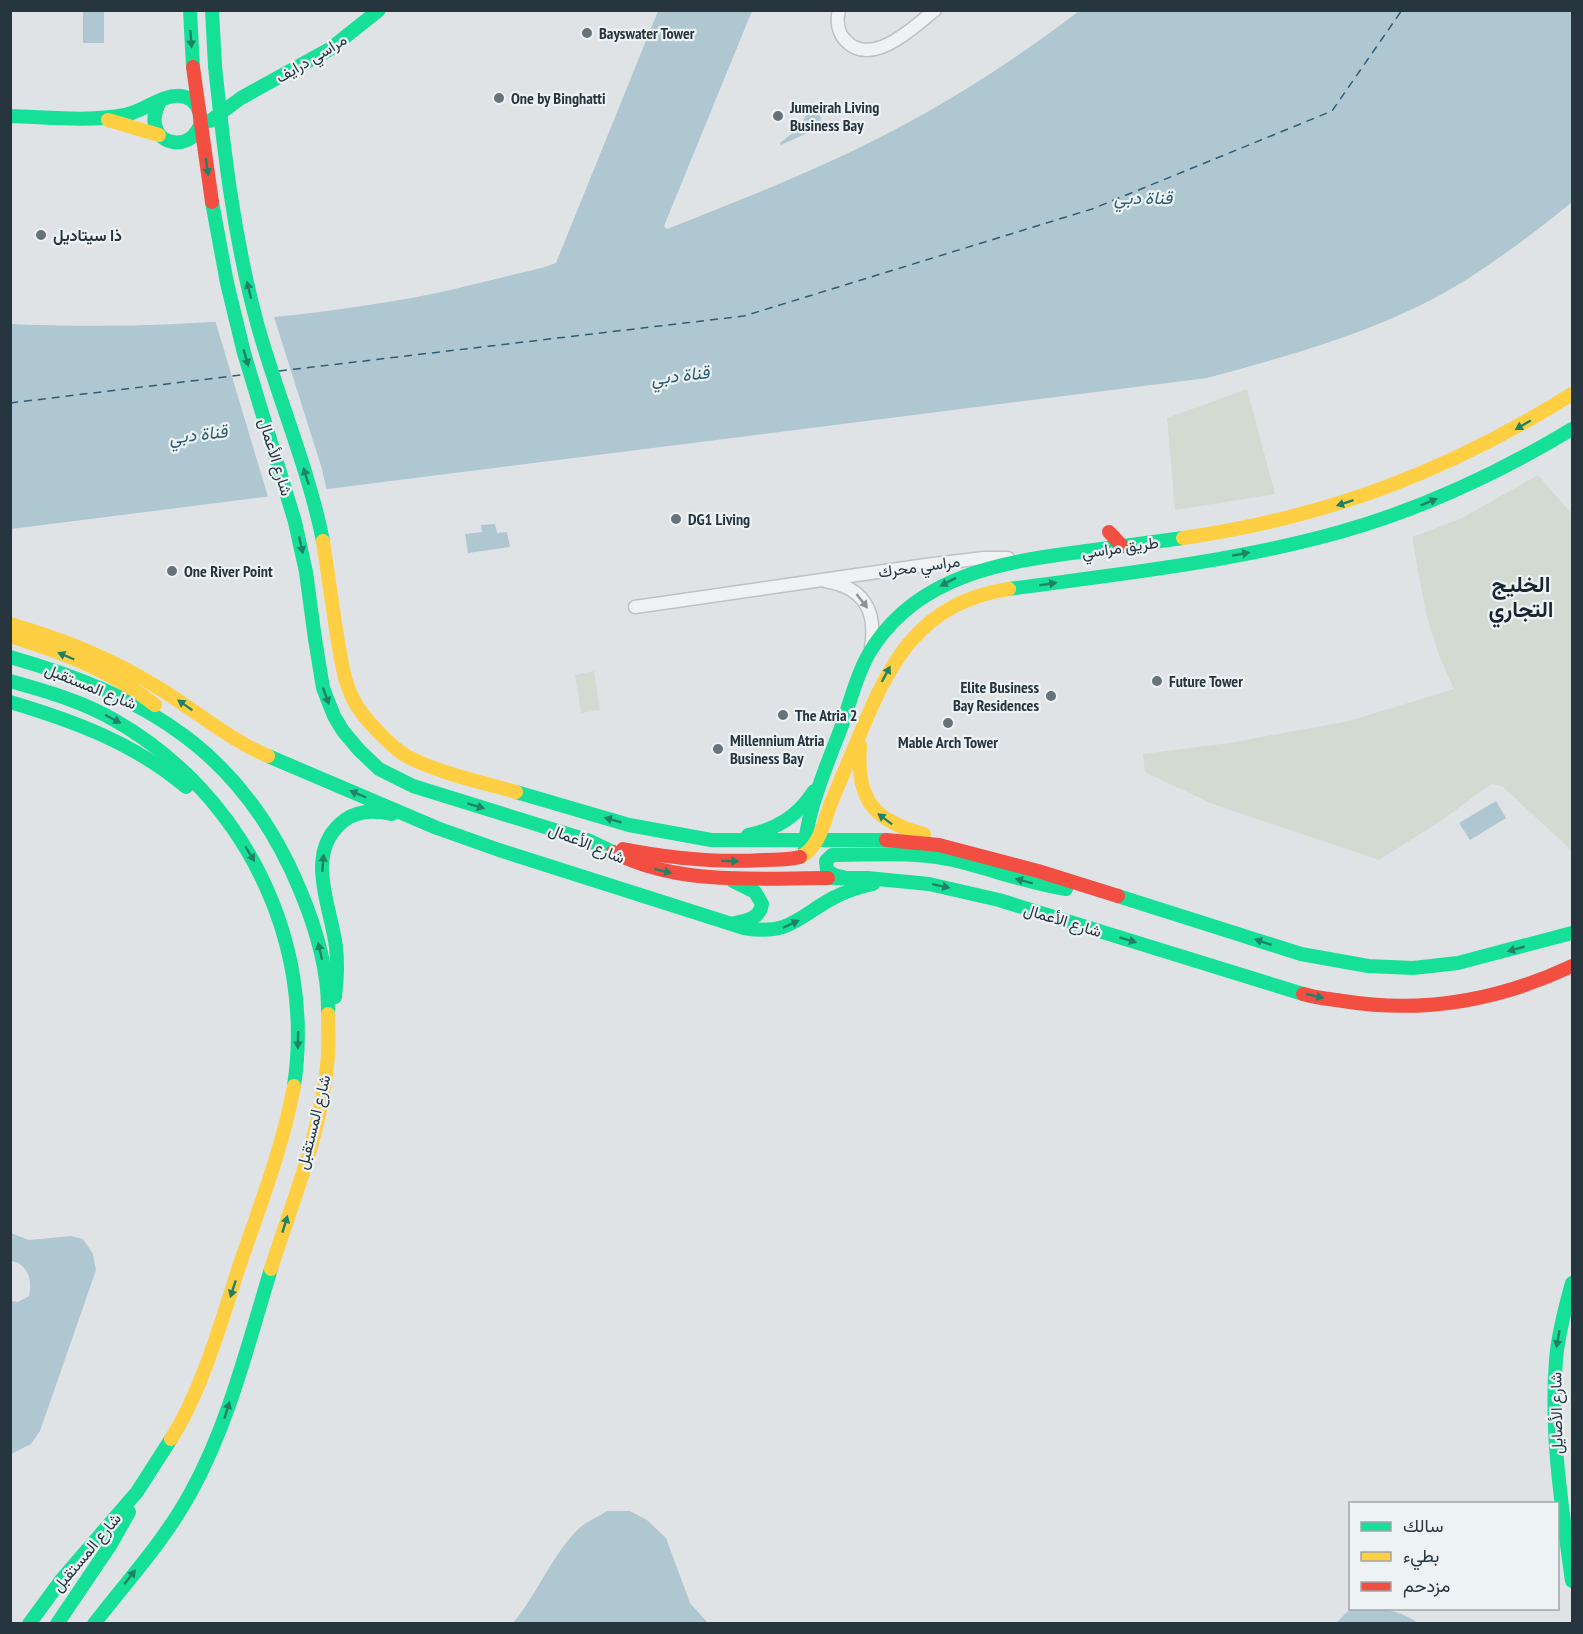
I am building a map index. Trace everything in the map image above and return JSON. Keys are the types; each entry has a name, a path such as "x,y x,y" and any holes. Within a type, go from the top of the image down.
{"street":[{"name":"شارع الأعمال","path":"190,10 193,68 224,266 245,355 301,543 323,688 334,716 354,745 379,769 427,791 590,841 622,857 656,869 691,876 727,878 905,880 976,894 1283,988 1348,1003 1396,1007 1454,1003 1510,991 1538,982 1572,966"},
{"name":"شارع الأعمال","path":"212,10 223,146 239,251 276,384 314,504 328,561 343,672 353,699 367,722 408,757 443,771 629,825 665,833 711,840 810,844 924,842 954,848 1038,871 1301,954 1368,966 1413,968 1458,963 1572,933"},
{"name":"مراسي درايف","path":"197,132 238,98 320,56 379,10"},
{"path":"839,10 839,28 846,41 857,49 872,51 899,37 935,10"},
{"path":"10,116 99,118 130,114 174,96 189,98 201,114 197,132 192,138 179,143 99,118"},
{"name":"مراسي درايف","path":"189,98 214,102 238,98"},
{"path":"159,103 153,119 159,135"},
{"name":"طريق مراسي","path":"810,844 821,780 870,651 897,618 935,589 978,569 1024,560 1233,531 1307,515 1344,504 1380,492 1450,462 1518,428 1572,394"},
{"name":"طريق مراسي","path":"810,844 882,681 899,652 929,622 965,601 997,591 1266,550 1357,527 1413,508 1475,482 1507,467 1572,429"},
{"path":"1109,532 1122,546"},
{"name":"مراسي محرك","path":"635,607 971,559 1024,560"},
{"name":"مراسي محرك","path":"815,580 845,586 864,601 873,623 870,651"},
{"path":"10,624 44,633 95,653 161,689 224,731 264,754 437,828 499,850 754,930 784,928 841,894 866,885 905,880"},
{"path":"10,636 69,657 116,680 149,699 165,721"},
{"name":"شارع المستقبل","path":"10,657 71,675 120,695 165,721 198,747 232,780 279,845 302,893 319,943 328,996 329,1024 325,1082 312,1138 213,1450 197,1483 173,1522 94,1623"},
{"name":"شارع المستقبل","path":"10,681 79,703 134,732 176,763 198,784 238,833 268,888 288,947 298,1009 296,1072 284,1133 209,1358 178,1428 156,1465 137,1492 62,1579 29,1623"},
{"path":"10,702 88,727 126,744 177,779 238,833"},
{"path":"862,727 858,765 861,785 870,804 883,819 900,828 968,844 1038,871"},
{"path":"711,840 759,833 778,826 803,806 821,780"},
{"path":"329,1024 336,996 338,968 335,940 322,877 323,854 327,843 339,824 350,816 363,812 412,816"},
{"path":"590,841 641,853 747,862 793,858 810,844"},
{"path":"810,844 812,870 817,878"},
{"path":"848,878 830,873 826,866 828,857 836,854 924,855 953,860 1039,885 1103,891"},
{"path":"727,878 753,891 760,900 761,906 757,916 747,922 735,924"},
{"name":"شارع الأصايل","path":"1572,1282 1556,1355 1553,1414 1572,1581"},
{"path":"57,1623 118,1532 137,1492"}],"shaded area":[{"path":"1247,389 1275,494 1175,510 1167,418"},
{"path":"1538,475 1572,514 1572,851 1502,786 1491,784 1442,820 1379,860 1210,803 1145,772 1143,754 1229,743 1349,721 1454,689 1439,656 1426,614 1412,537 1460,519"},
{"path":"594,671 600,710 581,713 575,675"}],"water":[{"path":"83,11 104,11 104,43 83,43"},
{"name":"قناة دبي","path":"658,11 752,11 664,226 667,229 811,170 896,129 990,74 1079,11 1572,11 1572,202 1480,271 1405,313 1307,349 1207,378 11,529 10,324 116,326 275,317 432,294 556,263"},
{"path":"811,103 820,116 823,126 781,145 780,143 803,120"},
{"path":"495,524 497,533 507,532 510,547 468,553 465,534 482,532 481,525"},
{"path":"1496,801 1506,818 1470,840 1459,823"},
{"path":"11,1233 29,1240 71,1236 83,1239 93,1254 96,1270 40,1431 31,1444 11,1454 11,1301 18,1302 29,1296 30,1279 22,1265 11,1261"},
{"path":"607,1511 630,1511 647,1520 666,1538 690,1603 708,1623 513,1623 573,1535 583,1525"},
{"path":"1353,1610 1390,1611 1404,1615 1418,1623 1336,1623 1347,1612"}],"pier":[{"path":"273,314 322,469 327,492 269,500 215,320"}],"ferry route":[{"path":"279,371 744,316 1092,209 1332,111 1402,10"},
{"path":"10,403 241,375"}],"traffic: fast":[{"path":"190,10 193,67"},
{"path":"212,10 215,66"},
{"path":"210,121 241,98 330,49 379,10"},
{"path":"215,66 231,195 249,291 265,350 301,458 323,541"},
{"path":"10,116 111,117 132,113 160,100 181,96 192,100 200,115 200,126 193,136 181,142 168,141 162,137 154,122 159,103"},
{"path":"212,202 227,283 244,353 295,522 306,572 315,639"},
{"path":"1009,589 1217,559 1340,532 1430,501 1488,475 1572,429"},
{"path":"805,849 809,821 818,788 864,663 875,644 894,621 916,602 940,587 993,567 1050,556 1183,538"},
{"path":"315,639 323,688 334,716 359,750 379,769 413,786 590,841 613,852"},
{"path":"10,657 105,690 147,711 185,736 219,766 250,801 277,842 300,890 324,966 328,1014"},
{"path":"10,681 78,703 116,721 161,752 200,788 234,830 261,876 281,926 293,978 298,1031 294,1086"},
{"path":"10,702 102,735 146,758 186,787"},
{"path":"268,756 437,828 744,928 759,930 783,927 838,896 873,884"},
{"path":"748,835 786,820 801,808 814,791"},
{"path":"516,792 629,825 711,840 886,840"},
{"path":"335,997 337,953 323,882 324,851 330,837 346,819 371,812 392,814"},
{"path":"843,877 827,870 826,861 832,855 908,854 953,860 1066,889"},
{"path":"828,878 867,878 929,884 999,900 1303,994"},
{"path":"733,881 755,892 762,904 756,916 735,923"},
{"path":"1118,896 1301,954 1368,966 1413,968 1458,963 1572,933"},
{"path":"94,1624 170,1527 204,1466 237,1383 271,1269"},
{"path":"1572,1283 1558,1341 1555,1388 1558,1471 1572,1581"},
{"path":"29,1624 62,1579 137,1492 171,1439"},
{"path":"57,1624 111,1544 129,1512"}],"traffic: slow":[{"path":"108,120 159,135"},
{"path":"1183,538 1287,518 1385,487 1479,446 1572,394"},
{"path":"323,541 337,636"},
{"path":"800,857 807,853 817,840 882,685 911,640 930,622 952,607 978,596 1009,589"},
{"path":"10,624 69,644 125,669 162,690 227,734 268,756"},
{"path":"10,636 104,672 155,705"},
{"path":"337,636 345,676 353,699 370,723 395,748 410,758 436,769 516,792"},
{"path":"860,746 861,780 871,805 892,822 924,834"},
{"path":"271,1269 314,1137 325,1083 328,1014"},
{"path":"171,1439 193,1398 211,1353 271,1174 294,1086"}],"traffic: jam":[{"path":"193,67 212,202"},
{"path":"1109,532 1122,546"},
{"path":"886,840 939,845 1038,871 1118,896"},
{"path":"623,849 710,860 777,860 800,857"},
{"path":"613,852 638,863 691,875 746,879 828,878"},
{"path":"1303,994 1373,1005 1432,1005 1517,988 1572,966"}],"place":[{"name":"Bayswater Tower","path":"587,33"},
{"name":"One by Binghatti","path":"499,98"},
{"name":"Jumeirah Living Business Bay","path":"778,116"},
{"name":"ذا سيتاديل","path":"41,235"},
{"name":"DG1 Living","path":"676,519"},
{"name":"One River Point","path":"172,571"},
{"name":"Future Tower","path":"1157,681"},
{"name":"Elite Business Bay Residences","path":"1051,696"},
{"name":"The Atria 2","path":"783,715"},
{"name":"Mable Arch Tower","path":"948,723"},
{"name":"Millennium Atria Business Bay","path":"718,749"}],"district":[{"name":"الخليج التجاري","path":"1521,596"}]}
